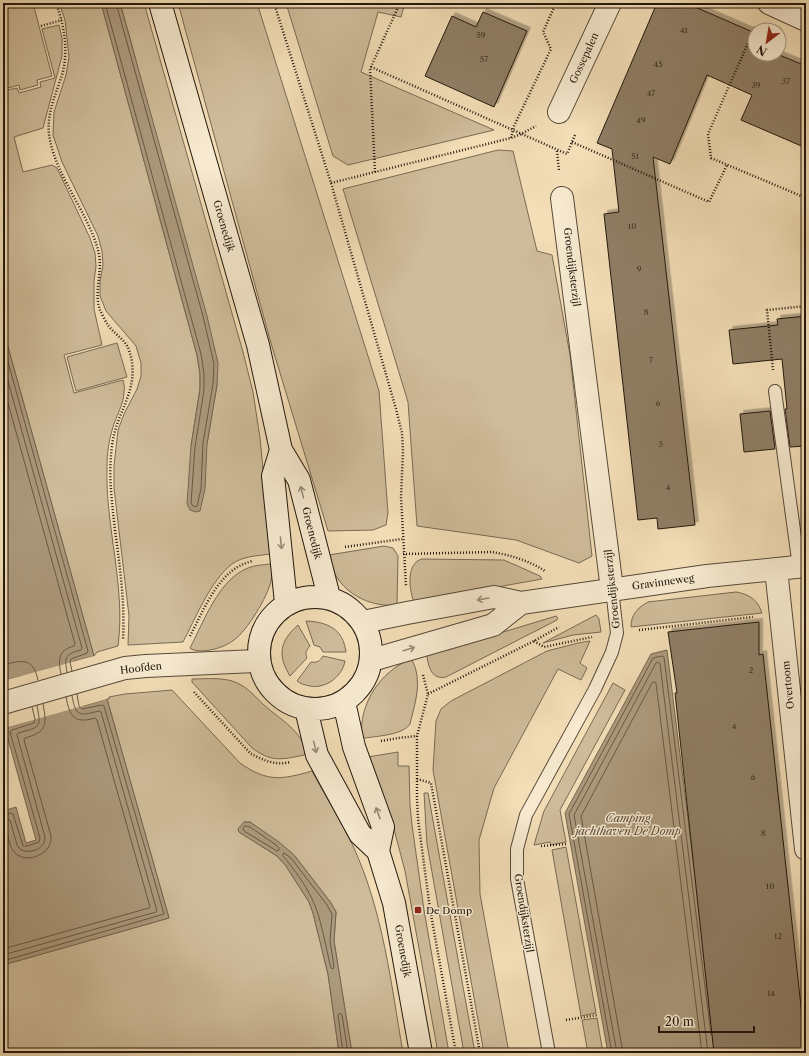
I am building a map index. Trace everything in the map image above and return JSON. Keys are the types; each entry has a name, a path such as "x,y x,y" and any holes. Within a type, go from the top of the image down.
{"street":[{"name":"Groenedijk","path":"160,3 258,345 281,450 298,480 329,597"},
{"name":"Gossepalen","path":"559,112 610,3"},
{"path":"769,3 806,20"},
{"name":"Groendijksterzijl","path":"562,198 612,589"},
{"name":"Groenedijk","path":"281,450 273,476 286,604"},
{"name":"Gravinneweg","path":"363,622 494,597 521,603 573,594 708,576 802,566"},
{"name":"Overtoom","path":"776,569 806,849"},
{"path":"307,596 329,597 342,602 354,611 363,622 371,640 372,660 367,676 357,691 344,702 325,709 306,709 288,703 274,692 264,677 258,660 260,638 270,618 286,604 307,596"},
{"name":"Gravinneweg","path":"372,660 493,625 521,603"},
{"name":"Hoofden","path":"3,703 125,668 258,660"},
{"name":"Groenedijk","path":"344,702 354,747 383,827 378,851 394,903 421,1053"},
{"name":"Groenedijk","path":"306,709 317,755 360,834 378,851"}],"lane":[{"path":"775,391 802,566"},
{"name":"Groendijksterzijl","path":"549,1053 517,879 517,849 526,815 595,688 612,652 616,633 612,589"}],"path":[{"path":"56,3 62,20 66,56 63,74 50,112 48,126 50,142 59,166 94,237 99,252 100,265 97,297 100,310 108,325 121,337 128,349 134,372 131,391 115,429 110,466 110,488 124,616 123,646 125,668"},
{"path":"274,3 331,183 402,432 403,451 401,497 407,613"},
{"path":"376,172 371,67 400,3"},
{"path":"511,138 513,130 551,49 543,32 556,3"},
{"path":"41,26 62,20"},
{"path":"747,45 708,134 711,158 806,198"},
{"path":"331,183 511,138 521,134 559,112 580,123 566,154 521,134 513,130 371,67"},
{"path":"572,142 709,202 727,165"},
{"path":"804,273 806,289"},
{"path":"775,391 767,310 806,306"},
{"path":"403,554 492,552 504,554 540,567 573,594 570,621 534,641 428,694"},
{"path":"534,641 544,647 578,639 616,633 781,613"},
{"path":"416,647 428,694 417,736 418,812 430,909 456,1053"},
{"path":"417,779 431,783 480,1053"},
{"path":"544,1024 598,1015"}],"shaded area":[{"path":"3,3 33,3 52,76 37,80 38,85 20,90 19,85 4,89"},
{"path":"59,3 101,3 197,355 200,374 200,389 191,446 207,444 217,385 133,49 120,3 144,3 253,392 260,438 271,552 270,554 236,561 224,571 204,600 183,642 128,645 129,616 114,488 114,466 118,430 124,414 137,389 141,376 141,363 136,346 106,311 100,296 100,281 103,265 102,251 98,236 62,162 53,135 54,112 66,75 69,57 65,20"},
{"path":"178,3 257,3 379,391 388,513 386,525 373,530 328,531 270,340"},
{"path":"286,3 405,3 401,17 378,12 361,72 494,130 348,165 333,156"},
{"path":"59,25 62,38 62,56 43,128 14,137 23,172 52,165 57,168 90,238 95,253 96,266 94,281 94,309 102,345 64,355 74,393 123,380 124,385 123,401 114,423 108,446 107,461 109,511 118,579 120,624 118,646 97,652 94,656 3,329 3,91 17,88 19,93 41,87 40,82 55,78 42,29"},
{"path":"498,150 513,151 537,251 552,255 570,355 592,556 579,563 516,540 417,526 408,402 343,189"},
{"path":"117,343 127,377 76,391 67,357"},
{"path":"384,546 393,548 398,556 397,605 373,603 352,594 337,577 332,567 329,555"},
{"path":"422,559 504,560 540,576 542,579 414,602 410,584 411,571 413,566"},
{"path":"270,564 272,566 271,579 266,595 245,629 230,643 219,648 201,651 191,649 190,648 213,602 229,581 238,573 248,568"},
{"path":"736,592 745,594 752,598 762,613 631,627 635,612 648,602"},
{"path":"596,615 599,619 601,632 573,635 543,643"},
{"path":"556,616 558,618 557,620 446,677 437,677 430,669 427,657 428,655"},
{"path":"306,621 321,623 333,628 342,638 346,652 323,652 320,647 314,645"},
{"path":"298,625 310,646 306,652 307,658 290,676 283,661 282,649 287,637"},
{"path":"590,641 580,663 587,668 581,680 558,669 494,788 479,840 480,894 509,1053 484,1053 433,770 436,721 441,709 451,701 547,651"},
{"path":"323,656 345,661 336,678 325,685 319,686 304,685 297,681 311,662 318,661"},
{"path":"412,660 415,668 418,684 410,724 407,728 396,733 362,738 364,714 367,702 373,691 380,681 398,665"},
{"path":"192,679 225,679 244,687 296,732 304,746 305,754 289,758 276,759 259,753 252,748 192,682"},
{"path":"613,683 625,690 560,810 566,842 551,845 550,842 534,845 544,811"},
{"path":"172,690 240,763 258,774 274,778 312,771 353,846 372,896 385,948 403,1053 352,1053 334,941 336,912 331,903 294,855 250,822 244,822 239,832 277,856 286,866 309,902 328,974 339,1053 3,1053 3,965 169,918 107,699 109,699 109,697 125,694"},
{"path":"398,752 398,766 409,766 412,825 424,910 449,1053 438,1053 405,871 394,829 368,757"},
{"path":"424,793 428,793 475,1053 464,1053 427,844"},
{"path":"566,847 596,1013 581,1016 552,850"},
{"path":"597,1018 603,1053 588,1053 582,1020"}],"water":[{"path":"101,3 120,3 207,316 218,363 217,385 207,444 205,489 200,511 196,512 190,510 187,504 191,446 200,389 200,374 197,355"},
{"path":"3,329 94,656 74,661 83,706 107,699 169,918 3,965 3,811 16,807 26,843 36,840 5,728 31,720 22,676 3,681"},
{"name":"Camping jachthaven De Domp","path":"667,650 717,1053 608,1053 565,813 651,654"},
{"path":"244,822 250,822 279,842 294,855 331,903 336,912 334,941 352,1053 339,1053 328,974 309,902 286,866 277,856 239,832 238,829"}],"pier":[{"path":"94,656 94,658 76,663 84,703 106,697 107,699 5,728 4,726 29,719 20,678 3,683 3,681"}],"building":[{"path":"657,3 686,3 747,30 747,62 787,62 787,58 806,66 806,148 741,120 752,95 707,75 670,164 653,157 695,525 658,529 657,518 638,520 604,214 619,212 612,149 597,143"},
{"path":"483,12 527,31 494,107 425,76 452,16 476,27"},
{"path":"806,316 806,446 790,447 785,409 787,409 782,359 733,364 729,330 778,325 777,319"},
{"path":"770,411 775,449 744,452 740,414"},
{"path":"759,622 759,655 763,654 806,1053 714,1053 675,693 677,693 668,632"}],"place":[{"name":"De Domp","path":"418,910"}]}
